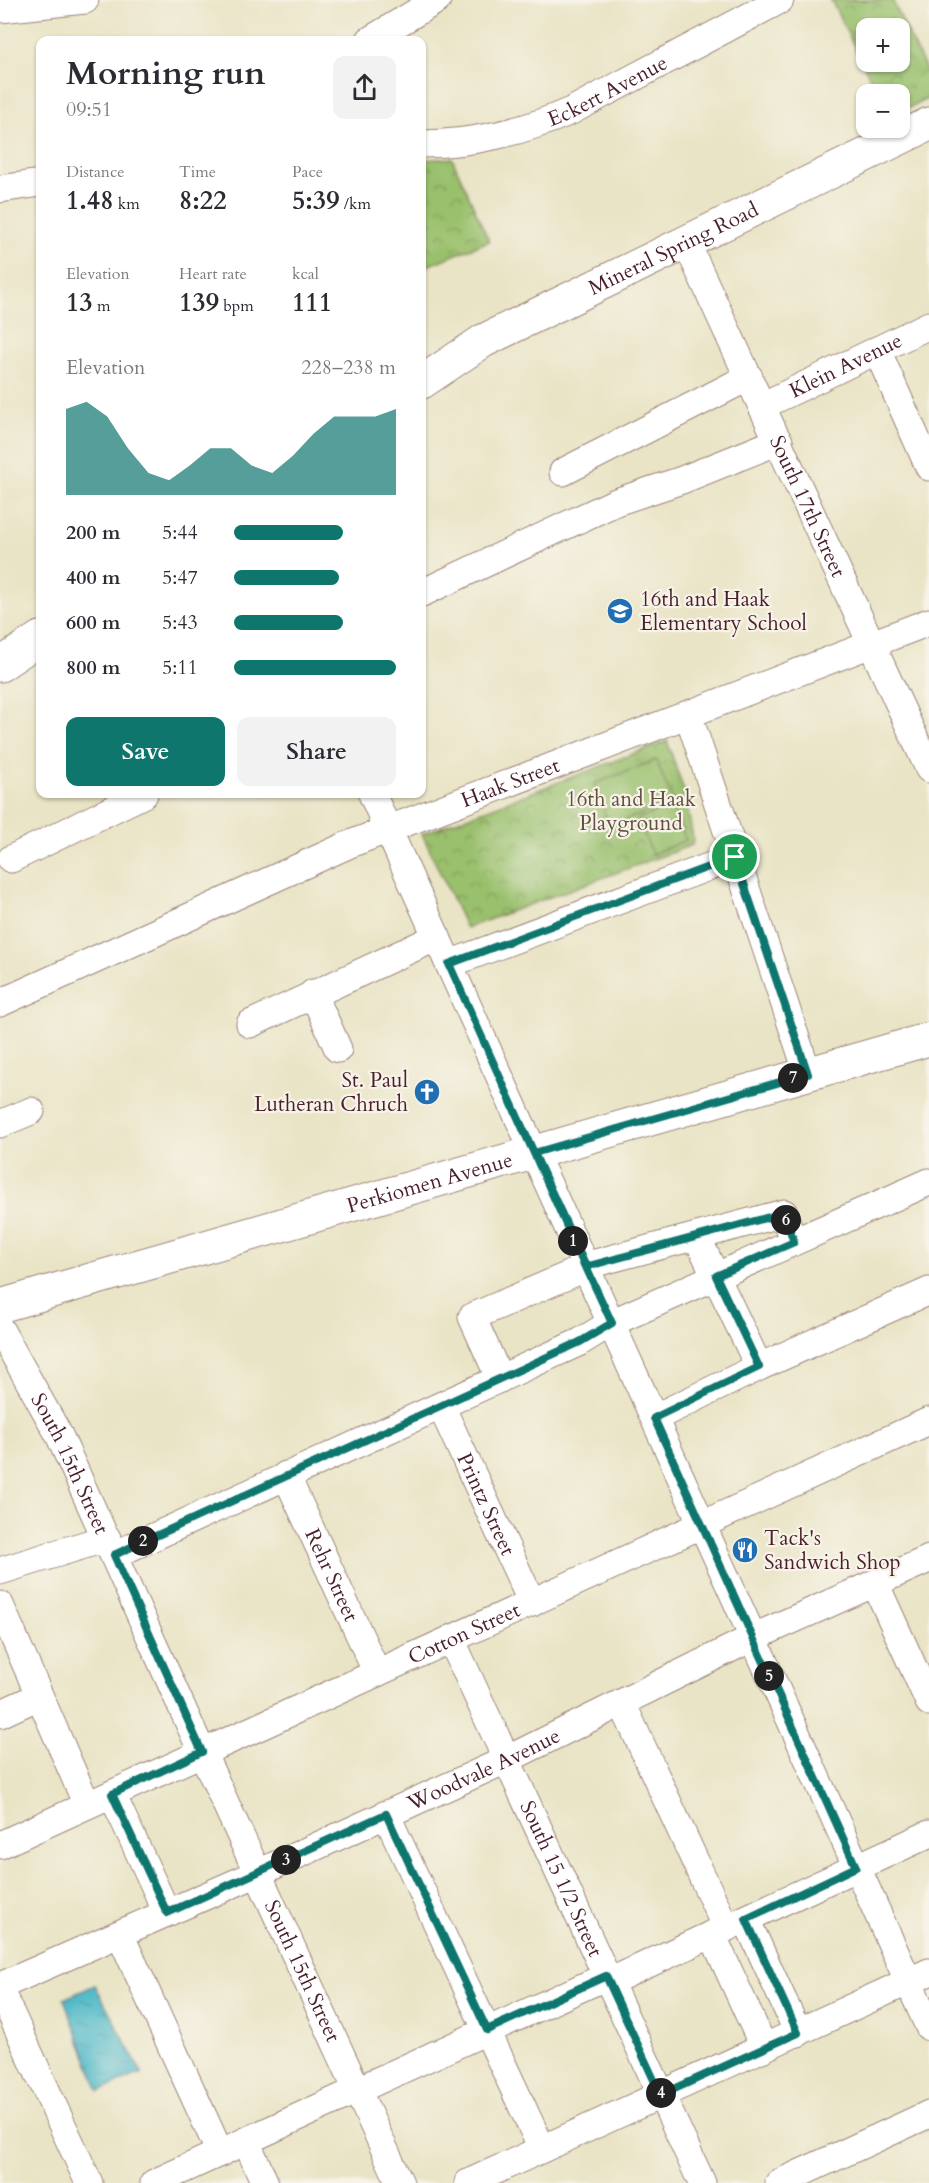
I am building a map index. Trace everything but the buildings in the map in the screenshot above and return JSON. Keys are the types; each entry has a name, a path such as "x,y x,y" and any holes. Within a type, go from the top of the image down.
{"main road":[{"name":"Mineral Spring Road","path":"426,379 483,341 929,124"},
{"path":"0,665 36,641"},
{"name":"Perkiomen Avenue","path":"0,1306 929,1039"}],"street":[{"path":"0,9 85,0"},
{"path":"377,36 437,0"},
{"name":"Eckert Avenue","path":"426,144 477,139 549,120 571,111 780,0"},
{"path":"0,189 36,184"},
{"name":"South 17th Street","path":"686,242 929,769"},
{"name":"Klein Avenue","path":"762,406 929,325"},
{"path":"877,350 929,467"},
{"path":"563,472 749,377"},
{"path":"426,591 616,502 682,480 779,441"},
{"name":"Haak Street","path":"0,1004 350,844 929,622"},
{"path":"688,714 808,1074"},
{"path":"11,859 136,798"},
{"path":"374,798 856,1867 919,1977 929,2027"},
{"path":"449,964 735,857"},
{"path":"250,1024 437,937"},
{"path":"313,993 338,1049"},
{"path":"0,1124 31,1111"},
{"path":"0,1570 111,1546 286,1475 580,1342 612,1323 929,1182"},
{"path":"500,1379 472,1317 585,1267 784,1213 794,1242"},
{"path":"697,1237 759,1367"},
{"path":"654,1418 759,1367 929,1291"},
{"name":"South 15th Street","path":"0,1329 59,1435 111,1546 202,1752 400,2183"},
{"name":"Printz Street","path":"441,1406 532,1603"},
{"name":"Cotton Street","path":"0,1845 929,1421"},
{"name":"Rehr Street","path":"286,1475 377,1673"},
{"name":"Woodvale Avenue","path":"0,1988 506,1760 752,1638 929,1559"},
{"path":"875,1583 929,1702"},
{"path":"0,1605 87,1805"},
{"name":"South 15 1/2 Street","path":"451,1639 702,2183"},
{"path":"0,1699 38,1692"},
{"path":"0,1714 38,1692"},
{"path":"622,1703 728,1927 798,2033"},
{"path":"112,1794 167,1913"},
{"path":"386,1814 542,2149"},
{"path":"154,2183 487,2030 728,1927 929,1834"},
{"path":"728,1927 764,2048"},
{"path":"120,1934 220,2153"},
{"path":"468,2183 919,1977"},
{"path":"0,1988 89,2183"},
{"path":"779,2183 929,2114"},
{"path":"246,2141 265,2183"}],"green space":[{"path":"831,0 892,0 901,18 856,18 856,50"},
{"path":"910,37 929,76 929,98 910,107 910,84 873,84 867,72 910,72"},
{"path":"452,158 489,241 426,266 426,160"},
{"name":"16th and Haak Playground","path":"667,741 685,794 693,839 692,845 466,928 422,834"},
{"path":"656,760 673,801 610,826 594,784"},
{"path":"672,806 686,840 652,854 638,819"}],"water":[{"path":"95,1985 142,2073 99,2091 64,1999"}],"place":[{"name":"16th and Haak Elementary School","path":"620,611"},
{"name":"St. Paul Lutheran Chruch","path":"427,1092"},
{"name":"Tack's Sandwich Shop","path":"745,1550"}],"route":[{"path":"735,857 449,964 585,1267 612,1323 580,1342 114,1555 202,1752 112,1794 167,1913 386,1814 487,2030 606,1976 661,2095 798,2033 746,1919 856,1867 654,1418 759,1367 716,1276 794,1242 784,1213 585,1267 534,1153 808,1074 735,857"}]}
